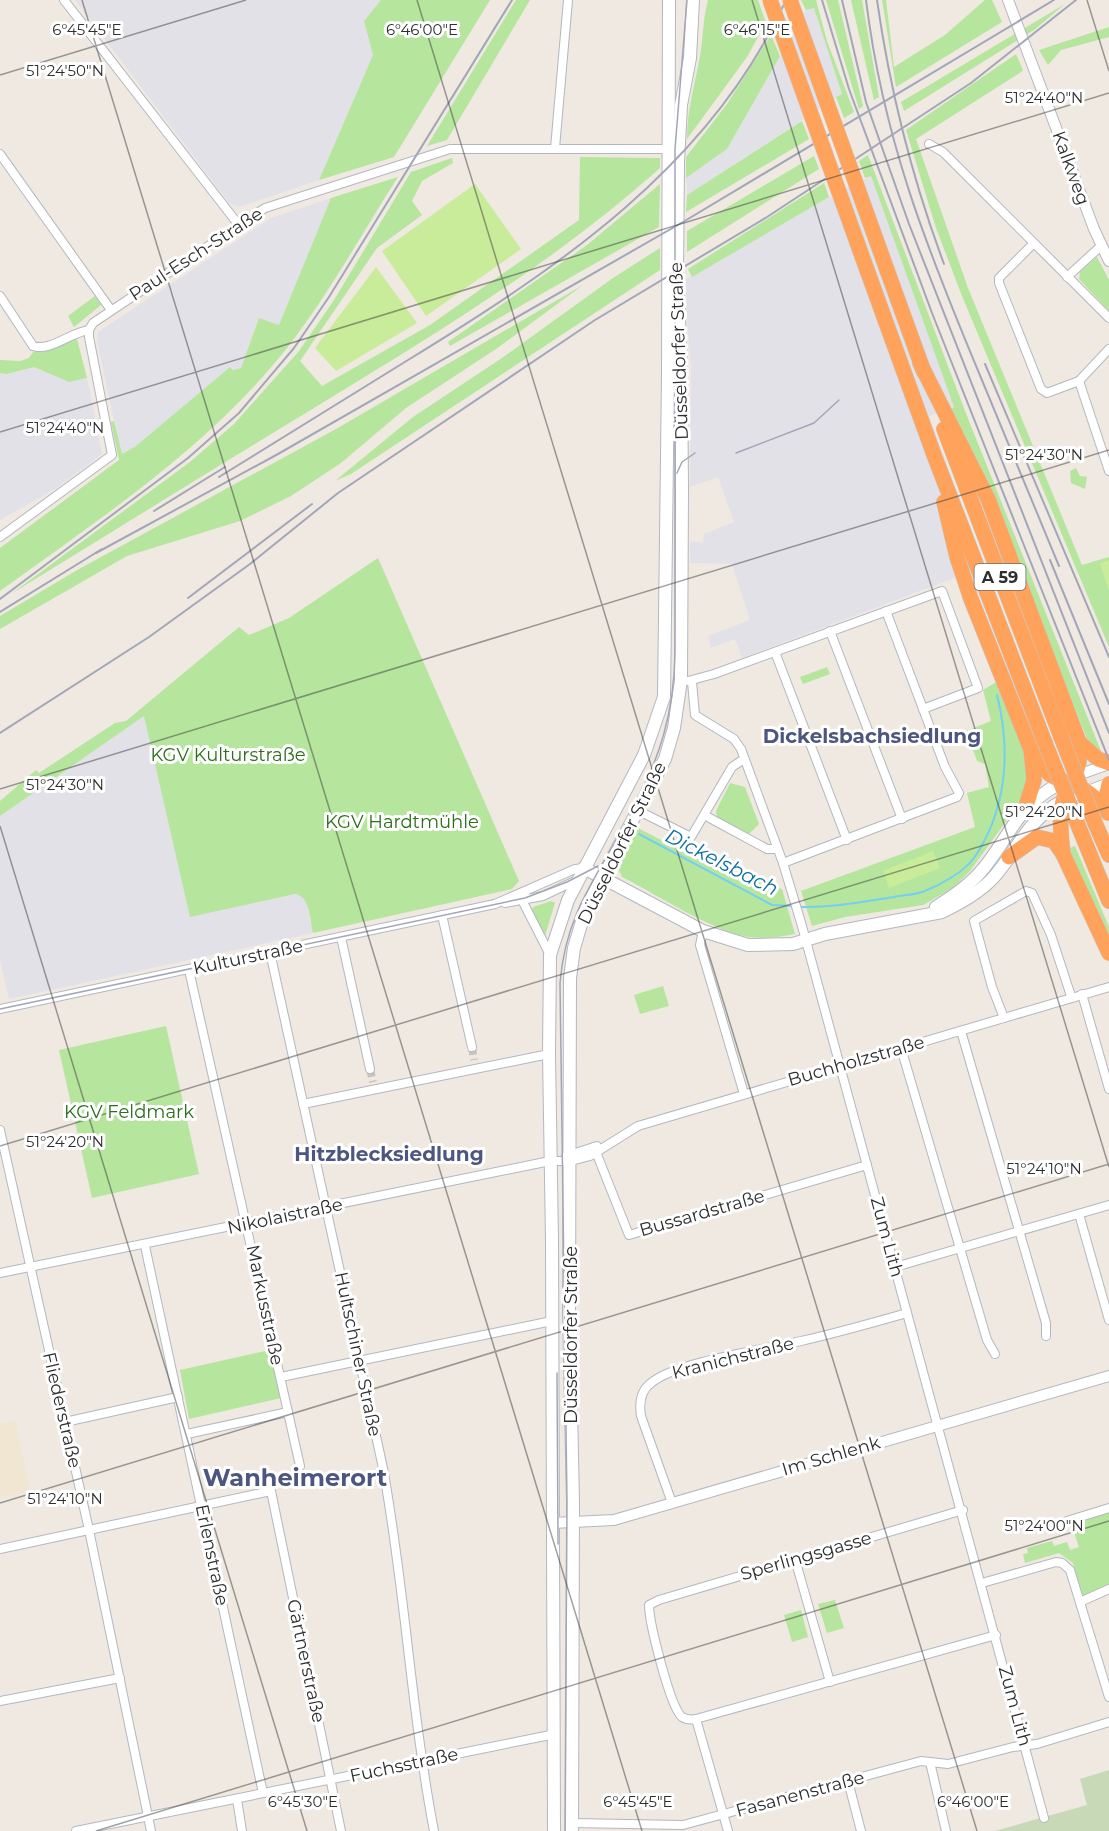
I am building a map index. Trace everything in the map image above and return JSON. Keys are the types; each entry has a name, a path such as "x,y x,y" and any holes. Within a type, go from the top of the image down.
{"highway":[{"name":"A 59","path":"770,0 934,455 956,530 1038,746 1080,830 1109,901"},
{"name":"A 59","path":"790,0 920,363 988,499 1079,742"},
{"name":"A 59","path":"944,415 1061,737 1109,855"},
{"path":"1079,742 1098,759 1109,764"},
{"path":"1063,854 1060,827 1064,800 1073,783 1079,742"},
{"path":"1038,746 1049,775 1073,783 1108,811"},
{"path":"1026,806 1034,780 1038,746"},
{"path":"1108,811 1109,783"},
{"path":"1009,857 1037,837 1050,838 1063,854 1109,953"}],"main road":[{"name":"Düsseldorfer Straße","path":"572,1827 573,1522 569,1312 571,1158 568,1045 570,978 574,948 584,913 665,759 689,685 682,659 681,368 669,0"},
{"name":"Düsseldorfer Straße","path":"554,1831 550,955 561,915 653,735 664,698 674,149 690,58 693,0"},
{"path":"665,648 670,666 678,666 682,659"},
{"path":"919,916 956,895 972,881 1026,806 1073,783"},
{"path":"584,868 703,931 748,945 776,946 942,912 975,893 993,879 1038,817 1064,800"},
{"path":"578,880 603,878"}],"street":[{"path":"64,0 238,225"},
{"path":"555,148 568,0"},
{"name":"Kalkweg","path":"1007,2 1101,246 1109,261"},
{"path":"929,144 943,152 1109,318"},
{"name":"Paul-Esch-Straße","path":"89,330 111,310 265,208 450,149 674,149"},
{"path":"0,154 111,310"},
{"path":"1033,244 999,278 999,283 1041,389 1047,393 1079,381 1109,349"},
{"path":"1067,277 1101,246"},
{"path":"0,296 33,346 46,346 79,331 89,330 112,455 0,537"},
{"path":"1079,381 1109,471"},
{"path":"689,685 942,591 978,688 923,709"},
{"path":"783,863 957,797 958,789 945,768 886,611"},
{"path":"830,631 902,819"},
{"path":"775,652 847,840"},
{"name":"Zum Lith","path":"689,685 695,715 734,740 744,759 783,863 963,1510 1044,1818"},
{"path":"639,811 691,837 706,816 732,767 744,759"},
{"path":"1073,783 1109,764"},
{"path":"1073,783 1109,783"},
{"path":"706,816 767,849 777,849"},
{"name":"Kulturstraße","path":"498,903 575,869 584,868"},
{"name":"Kulturstraße","path":"0,1009 498,903 524,901 543,896 578,880"},
{"path":"524,901 527,890"},
{"path":"1004,1018 985,965 974,921 1027,891 1032,893 1040,907 1071,996"},
{"name":"Düsseldorfer Straße","path":"524,901 550,955"},
{"path":"442,915 472,1047"},
{"path":"703,931 700,945 744,1094"},
{"path":"341,937 370,1069"},
{"name":"Hultschiner Straße","path":"270,952 391,1512 421,1761 434,1831"},
{"name":"Markusstraße","path":"189,970 300,1466"},
{"name":"Buchholzstraße","path":"571,1158 596,1149 638,1126 961,1031 1071,996 1109,987"},
{"path":"1082,994 1109,1089"},
{"path":"961,1031 1046,1323 1046,1336"},
{"path":"901,1048 987,1340 995,1354"},
{"path":"303,1104 373,1086 475,1065 549,1054"},
{"name":"Fliederstraße","path":"0,1130 89,1530 151,1831"},
{"name":"Bussardstraße","path":"596,1149 628,1235 867,1165"},
{"name":"Nikolaistraße","path":"0,1273 145,1246 571,1158"},
{"path":"895,1267 1109,1205"},
{"path":"1079,1214 1109,1320"},
{"name":"Erlenstraße","path":"145,1246 263,1793"},
{"name":"Kranichstraße","path":"672,1503 639,1402 644,1390 651,1382 662,1376 728,1356 836,1333 908,1313"},
{"path":"281,1377 359,1359 552,1321"},
{"name":"Im Schlenk","path":"552,1522 614,1520 1109,1376"},
{"path":"65,1422 178,1397"},
{"path":"187,1434 288,1412"},
{"name":"Gärtnerstraße","path":"202,1505 271,1491 340,1831"},
{"path":"0,1549 202,1505"},
{"path":"1067,1521 1109,1508"},
{"name":"Sperlingsgasse","path":"696,1719 683,1718 673,1703 649,1605 963,1510"},
{"path":"795,1559 830,1682"},
{"path":"982,1583 1056,1562 1062,1563 1070,1570 1109,1696"},
{"path":"1080,1602 1109,1589"},
{"path":"728,1831 696,1719 996,1635"},
{"path":"0,1701 120,1678"},
{"name":"Fasanenstraße","path":"572,1827 662,1828 683,1825 921,1761 948,1764 1025,1746 1109,1722"},
{"name":"Fuchsstraße","path":"76,1831 555,1734"},
{"path":"930,1762 946,1831"},
{"path":"848,1781 861,1831"},
{"path":"237,1799 243,1831"}],"shaded area":[{"path":"75,0 381,0 364,21 373,55 319,180 239,207 229,203"},
{"path":"814,7 842,94 687,195 686,178 727,149 806,10"},
{"path":"871,176 954,407 929,416 969,523 944,533 957,577 742,658 735,639 711,648 708,636 750,620 732,564 690,563 690,541 703,543 704,534 734,522 718,477 690,487 691,369 684,280 811,206"},
{"path":"331,198 279,326 259,318 241,368 233,370 230,367 136,446 121,454 97,341 98,332 271,218"},
{"path":"34,367 69,382 87,378 102,454 55,489 0,520 0,373 7,374"},
{"path":"145,715 190,916 295,894 300,895 306,901 313,933 9,999 0,960 0,816"},
{"path":"15,1421 30,1491 0,1498 0,1424"}],"green space":[{"path":"381,0 490,0 394,157 319,180 373,55 364,21"},
{"path":"516,0 530,0 447,140 427,146"},
{"path":"708,0 758,0 766,23 747,57 687,139 690,107"},
{"path":"801,0 816,0 827,41 854,112 844,118 836,97 842,94 814,8 806,10"},
{"path":"826,0 838,0 863,106 859,109"},
{"path":"851,0 862,0 879,97 874,100"},
{"path":"882,0 886,0 894,67 945,35 985,0 992,0 1002,22 896,87"},
{"path":"1065,4 1034,30 904,111 901,102"},
{"path":"1109,27 1109,37 1061,50 1048,65 1039,50"},
{"path":"771,35 780,56 727,149 686,178 686,157 727,104"},
{"path":"1016,54 1023,70 1021,72 916,139 968,288 1082,565 1109,557 1109,647 962,296 936,228 906,130"},
{"path":"802,121 809,139 686,212 687,195"},
{"path":"868,155 967,416 1101,751 1089,744 1014,554 950,409 954,407 871,176 865,178 859,161"},
{"path":"814,156 819,169 687,252 687,231"},
{"path":"580,157 660,158 660,168 542,262 460,317 11,594 190,462 234,424 299,351 334,300 411,172 452,158 453,163 422,181 412,201 422,215 377,248 300,361 322,386 430,325 579,220"},
{"path":"398,177 319,304 259,381 226,415 154,478 0,591 0,548 119,460 111,422 114,421 122,454 136,446 230,367 233,370 241,368 259,318 279,325 331,198"},
{"path":"824,183 829,197 692,277 688,269"},
{"path":"475,184 521,249 426,316 382,251"},
{"path":"660,184 659,227 450,346 448,342 587,245"},
{"path":"660,248 660,270 351,474 335,481 413,417"},
{"path":"1097,257 1109,280 1109,311 1079,279 1080,272"},
{"path":"376,267 417,323 336,371 315,348"},
{"path":"583,285 496,349 406,408 341,463 291,496 240,521 127,556 0,629 0,616 79,569 336,429"},
{"path":"95,296 101,305 74,327 68,316"},
{"path":"77,339 87,378 69,382 34,367 7,374 0,373 0,360 20,361 29,358 33,352 47,351"},
{"path":"1076,468 1080,476 1087,477 1085,489 1071,483 1070,471"},
{"path":"378,558 519,881 512,889 313,933 304,899 295,894 190,917 144,716 0,816 0,801 36,770 39,773 115,723 126,721 239,627 249,635 289,618"},
{"path":"1109,560 1109,591 1100,563"},
{"path":"827,667 830,674 803,684 800,677"},
{"path":"998,681 1029,760 1029,783 1018,805 970,871 953,888 923,905 845,917 812,926 801,891 975,827 967,793 989,787 985,764 977,761 966,731 991,721 983,690"},
{"path":"730,783 745,787 759,824 749,834 717,817 716,811"},
{"path":"638,828 745,884 749,878 782,889 795,934 760,938 733,933 701,920 622,877 617,866"},
{"path":"1075,846 1109,927 1109,944 1066,849"},
{"path":"933,851 940,868 889,888 883,871"},
{"path":"551,901 555,903 544,939 532,910 533,907"},
{"path":"663,986 669,1006 640,1014 634,995"},
{"name":"KGV Feldmark","path":"166,1026 199,1174 92,1198 59,1050"},
{"path":"270,1350 281,1398 189,1419 180,1370"},
{"path":"1109,1511 1109,1585 1085,1596 1082,1594 1073,1563 1059,1553 1025,1563 1023,1554 1028,1553 1027,1548 1052,1541 1054,1546 1067,1542 1070,1550 1079,1547 1071,1523"},
{"path":"835,1600 844,1628 827,1633 818,1604"},
{"path":"801,1610 808,1637 792,1642 784,1615"},
{"path":"1109,1770 1109,1831 995,1831 1087,1805 1080,1779"}],"waterway":[{"name":"Dickelsbach","path":"798,907 822,907 918,893 944,882 970,863 985,839 993,820 1003,779 1004,737 997,695"},
{"name":"Dickelsbach","path":"639,834 772,905 793,906"}],"tunnel":[{"path":"472,1047 474,1060"},
{"path":"370,1069 373,1082"}],"tram line":[{"path":"565,1831 567,1503 560,983 569,934 577,913 632,811 650,772 664,735 672,696 675,653 675,149 687,0"},
{"path":"736,453 814,423 839,400"},
{"path":"677,473 682,462 695,453"},
{"path":"0,1009 525,898 567,882 598,866"},
{"path":"557,1373 558,1544"}],"railway":[{"path":"0,599 188,458 239,413 294,348 329,297 512,0"},
{"path":"219,477 520,288 625,208 673,163 716,113 754,59 786,0"},
{"path":"822,0 849,89 932,313 1109,760"},
{"path":"842,0 866,102 909,224 1109,733"},
{"path":"866,0 883,99 924,236 1059,566"},
{"path":"877,0 888,68 903,134 932,232 944,264"},
{"path":"96,553 278,454 683,222 1054,0"},
{"path":"0,733 149,637 250,564 338,493 595,320 767,217 971,83 1076,0"},
{"path":"985,364 1109,657"},
{"path":"154,511 225,467"},
{"path":"188,598 312,504"},
{"path":"0,612 102,549"},
{"path":"1050,560 1109,704"}],"district":[{"name":"Dickelsbachsiedlung","path":"872,736"},
{"name":"Hitzblecksiedlung","path":"389,1154"},
{"name":"Wanheimerort","path":"295,1477"}],"park label":[{"name":"KGV Kulturstraße","path":"228,755"},
{"name":"KGV Hardtmühle","path":"402,822"}]}
